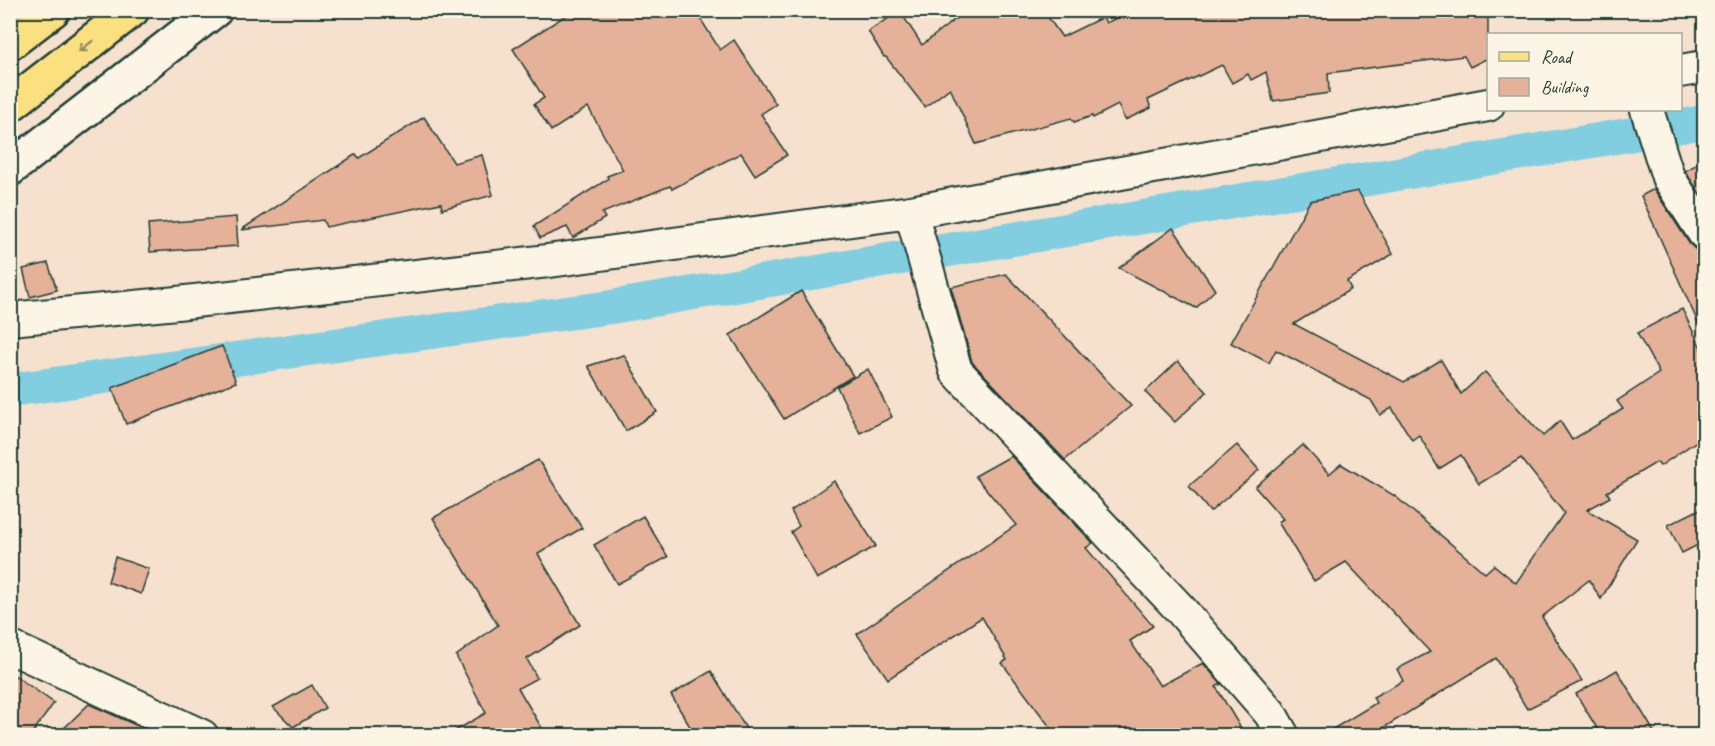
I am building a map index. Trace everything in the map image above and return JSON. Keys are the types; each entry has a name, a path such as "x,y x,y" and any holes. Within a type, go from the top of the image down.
{"main road":[{"path":"12,37 53,10"},
{"path":"10,105 132,10"}],"street":[{"path":"10,169 215,10"},
{"path":"1682,71 1704,67"},
{"path":"10,320 548,261 912,213 1487,105"},
{"path":"1647,111 1668,177 1704,233"},
{"path":"912,213 956,371 1180,609 1270,713 1283,735"},
{"path":"10,647 147,724 202,735"}],"building":[{"path":"574,10 695,10 720,50 734,40 776,104 761,114 787,155 755,175 741,153 672,189 670,186 602,213 605,218 573,238 567,227 540,238 534,226 608,179 607,176 623,170 588,107 551,131 534,104 544,98 513,49"},
{"path":"967,10 1043,10 1062,37 1103,17 1106,23 1133,10 1488,10 1487,58 1470,67 1464,56 1328,73 1329,93 1273,101 1266,72 1251,80 1248,74 1232,83 1222,65 1148,100 1151,108 1125,120 1118,105 1093,118 1092,116 1074,122 1071,118 976,144 950,88 925,107 884,57 868,31 900,11 922,45"},
{"path":"424,117 454,163 482,155 493,195 442,209 441,203 326,227 323,220 241,230 356,154 359,158"},
{"path":"1704,160 1704,200 1685,171"},
{"path":"1654,189 1689,243 1695,249 1704,251 1704,336 1641,196"},
{"path":"1358,191 1393,254 1347,281 1351,289 1294,324 1404,382 1441,360 1461,394 1485,372 1543,436 1560,421 1572,440 1623,409 1617,401 1659,373 1637,333 1682,309 1704,354 1704,436 1660,466 1657,462 1607,492 1610,497 1587,510 1637,539 1601,599 1589,580 1542,617 1582,681 1527,709 1496,658 1372,735 1323,735 1376,703 1373,697 1403,681 1397,669 1430,652 1346,562 1314,581 1278,522 1283,519 1255,487 1303,445 1329,474 1341,464 1395,496 1485,573 1494,565 1516,583 1564,513 1521,458 1479,484 1461,455 1439,469 1419,435 1412,440 1392,408 1380,415 1371,400 1276,350 1269,363 1231,343 1310,201"},
{"path":"236,217 238,246 150,252 148,224"},
{"path":"1173,228 1215,290 1196,308 1119,268"},
{"path":"48,263 57,290 30,297 23,269"},
{"path":"1006,274 1131,406 1065,460 972,362 951,287"},
{"path":"801,291 853,376 784,419 730,335"},
{"path":"222,346 236,382 126,424 112,388"},
{"path":"624,355 657,412 626,431 588,366"},
{"path":"1178,361 1207,392 1175,422 1145,392"},
{"path":"868,369 892,417 860,433 837,387"},
{"path":"1237,445 1259,470 1210,512 1189,486"},
{"path":"1011,456 1093,543 1086,548 1153,626 1130,641 1160,686 1203,663 1221,684 1216,687 1245,735 1056,735 1002,663 1007,660 982,617 888,679 857,634 1016,525 975,476"},
{"path":"538,460 582,528 538,554 580,625 527,659 537,678 518,688 546,735 448,735 486,713 456,656 498,625 433,518"},
{"path":"834,481 876,546 817,579 791,532 799,526 791,511"},
{"path":"1704,507 1704,542 1682,553 1668,525"},
{"path":"643,516 668,557 617,584 594,545"},
{"path":"115,557 149,569 141,594 108,582"},
{"path":"1617,670 1656,735 1601,735 1576,694"},
{"path":"711,671 750,735 695,735 671,695"},
{"path":"10,672 54,703 31,735 10,735"},
{"path":"312,685 325,708 293,727 273,707"},
{"path":"89,704 158,735 57,735"}],"waterway":[{"path":"10,390 611,307 1704,122"}]}
